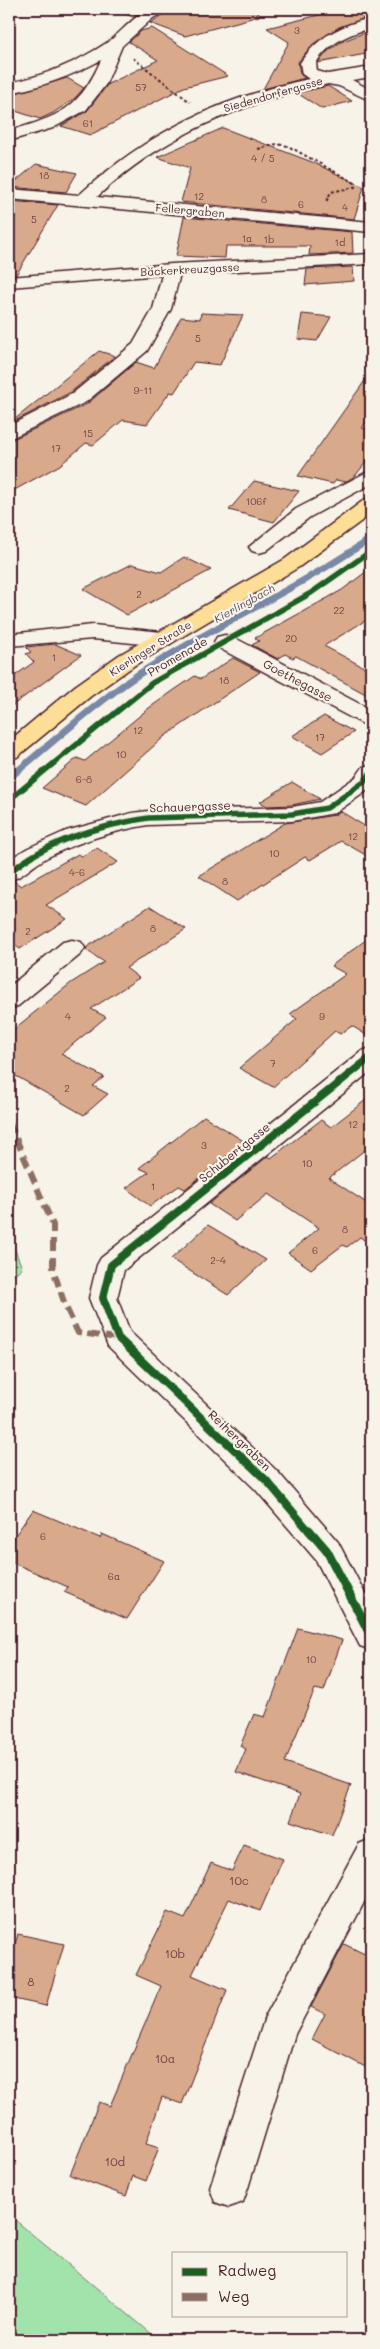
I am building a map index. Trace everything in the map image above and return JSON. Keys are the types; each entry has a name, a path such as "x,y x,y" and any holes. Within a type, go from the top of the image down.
{"main road":[{"name":"Kierlinger Straße","path":"9,752 83,692 127,660 292,563 371,504"}],"street":[{"path":"9,88 66,72 93,59 115,44 148,15 162,9"},
{"path":"371,23 338,32 316,48 308,63 310,74 344,82 371,96"},
{"path":"9,136 47,125 80,107 98,84 115,44"},
{"name":"Siedendorfergasse","path":"83,201 107,176 142,151 184,126 228,106 322,78 371,72"},
{"name":"Fellergraben","path":"9,194 371,227"},
{"name":"Bäckerkreuzgasse","path":"9,282 172,269 371,259"},
{"path":"9,433 79,398 140,347 162,309 172,269"},
{"path":"259,547 303,512 371,476"},
{"path":"9,640 93,632 162,639"},
{"name":"Goethegasse","path":"225,642 371,719"},
{"name":"Schauergasse","path":"9,873 18,863 42,849 129,820 292,814 327,808 364,782 371,772"},
{"path":"9,1000 72,948"},
{"name":"Schubertgasse","path":"111,1265 371,1057"},
{"name":"Reihergraben","path":"111,1265 103,1298 118,1338 267,1481 327,1551 371,1636"},
{"path":"229,2188 278,2029 371,1855"}],"path":[{"path":"115,44 195,106 228,106"},
{"path":"258,149 277,144 288,146 355,183 355,187 349,190 331,192 328,195 320,222"}],"green space":[{"path":"9,1234 22,1268 9,1278"},
{"path":"9,2215 159,2340 9,2340"}],"building":[{"path":"118,9 146,9 133,17 118,11"},
{"path":"172,9 258,9 259,16 185,36 150,23"},
{"path":"343,9 371,9 371,16 339,27 313,44 298,62 300,74 305,78 263,89 289,42 267,28"},
{"path":"152,28 228,76 184,87 90,135 61,126 87,111 108,84 158,60 129,42 141,31"},
{"path":"371,30 371,53 318,63 328,51 341,42"},
{"path":"67,78 84,88 74,99 53,113 40,119 9,109 9,95"},
{"path":"328,86 352,101 322,109 297,93"},
{"path":"223,128 312,162 364,187 354,219 181,202 190,168 157,157"},
{"path":"36,164 77,173 66,192 9,187"},
{"path":"9,201 58,205 16,275 9,275"},
{"path":"184,217 352,232 353,253 309,255 310,246 226,246 225,258 176,256"},
{"path":"353,267 354,281 305,285 307,269"},
{"path":"201,313 243,315 220,365 194,362 174,393 170,392 147,424 123,420 93,445 86,443 60,465 9,493 9,441 87,404 136,362 154,368 181,317 200,319"},
{"path":"302,314 331,317 317,341 298,339"},
{"path":"99,351 115,356 71,392 9,424"},
{"path":"371,372 371,414 362,428 371,430 371,456 355,476 345,482 336,480 333,484 298,476"},
{"path":"254,481 299,491 274,522 229,510"},
{"path":"184,557 211,570 127,615 83,589 132,564 161,572"},
{"path":"371,568 371,617 324,646 371,671 371,697 296,656 293,658 285,654 278,659 252,645 259,641 255,638 342,590"},
{"path":"55,644 81,655 9,708 9,680 34,662 26,654 31,652 26,647"},
{"path":"233,658 260,672 165,736 86,806 42,788 77,758 85,761 149,708 195,676 201,679"},
{"path":"324,716 354,732 322,753 292,736"},
{"path":"292,782 320,799 292,805 267,806 260,802"},
{"path":"340,811 371,830 371,858 341,841 310,860 305,857 237,901 199,876 285,823 335,815"},
{"path":"97,848 118,862 46,905 67,919 20,949 9,941 9,883 14,881 21,886 78,854 82,856"},
{"path":"150,906 186,929 126,968 139,978 91,1009 106,1017 61,1054 104,1077 93,1086 108,1094 84,1115 9,1072 9,1033 71,983 104,962 86,950 87,947"},
{"path":"371,936 371,1038 352,1026 340,1034 335,1031 273,1087 239,1068 297,1019 290,1014 346,974 331,966"},
{"path":"371,1096 371,1145 329,1178 371,1206 371,1245 360,1237 347,1247 343,1245 311,1269 288,1253 319,1228 268,1194 235,1221 209,1204 268,1156 271,1158 321,1120 331,1127"},
{"path":"204,1116 245,1142 185,1189 179,1186 150,1206 126,1188 149,1172 139,1168"},
{"path":"208,1225 266,1260 228,1295 171,1259"},
{"path":"33,1510 100,1538 102,1534 164,1561 127,1619 64,1592 68,1587 9,1561 9,1544"},
{"path":"298,1628 342,1640 324,1691 315,1689 285,1762 351,1785 332,1835 290,1821 300,1794 236,1772 246,1749 240,1746 254,1714 265,1717"},
{"path":"244,1845 283,1859 260,1911 229,1899 192,1975 227,1990 182,2104 162,2097 146,2143 159,2147 146,2181 133,2176 126,2196 70,2175 99,2102 110,2106 161,1986 136,1975 167,1912 185,1919 211,1863 232,1871"},
{"path":"18,1934 64,1944 46,2006 9,1998 9,1965"},
{"path":"344,1944 371,1957 371,2070 312,2039 325,2014 311,2007"}],"waterway":[{"name":"Kierlingbach","path":"9,778 89,711 139,674 196,639 285,591 371,538"}],"marked path":[{"path":"9,1122 53,1225 53,1269 65,1305 78,1333 118,1338"}],"cycle path":[{"name":"Promenade","path":"9,800 152,683 311,593 371,551"},
{"path":"9,873 21,863 55,844 94,830 132,821 148,818 292,814 327,808 364,782 371,772"},
{"path":"371,1057 111,1265 103,1298 118,1338 267,1481 327,1551 371,1636"}]}
